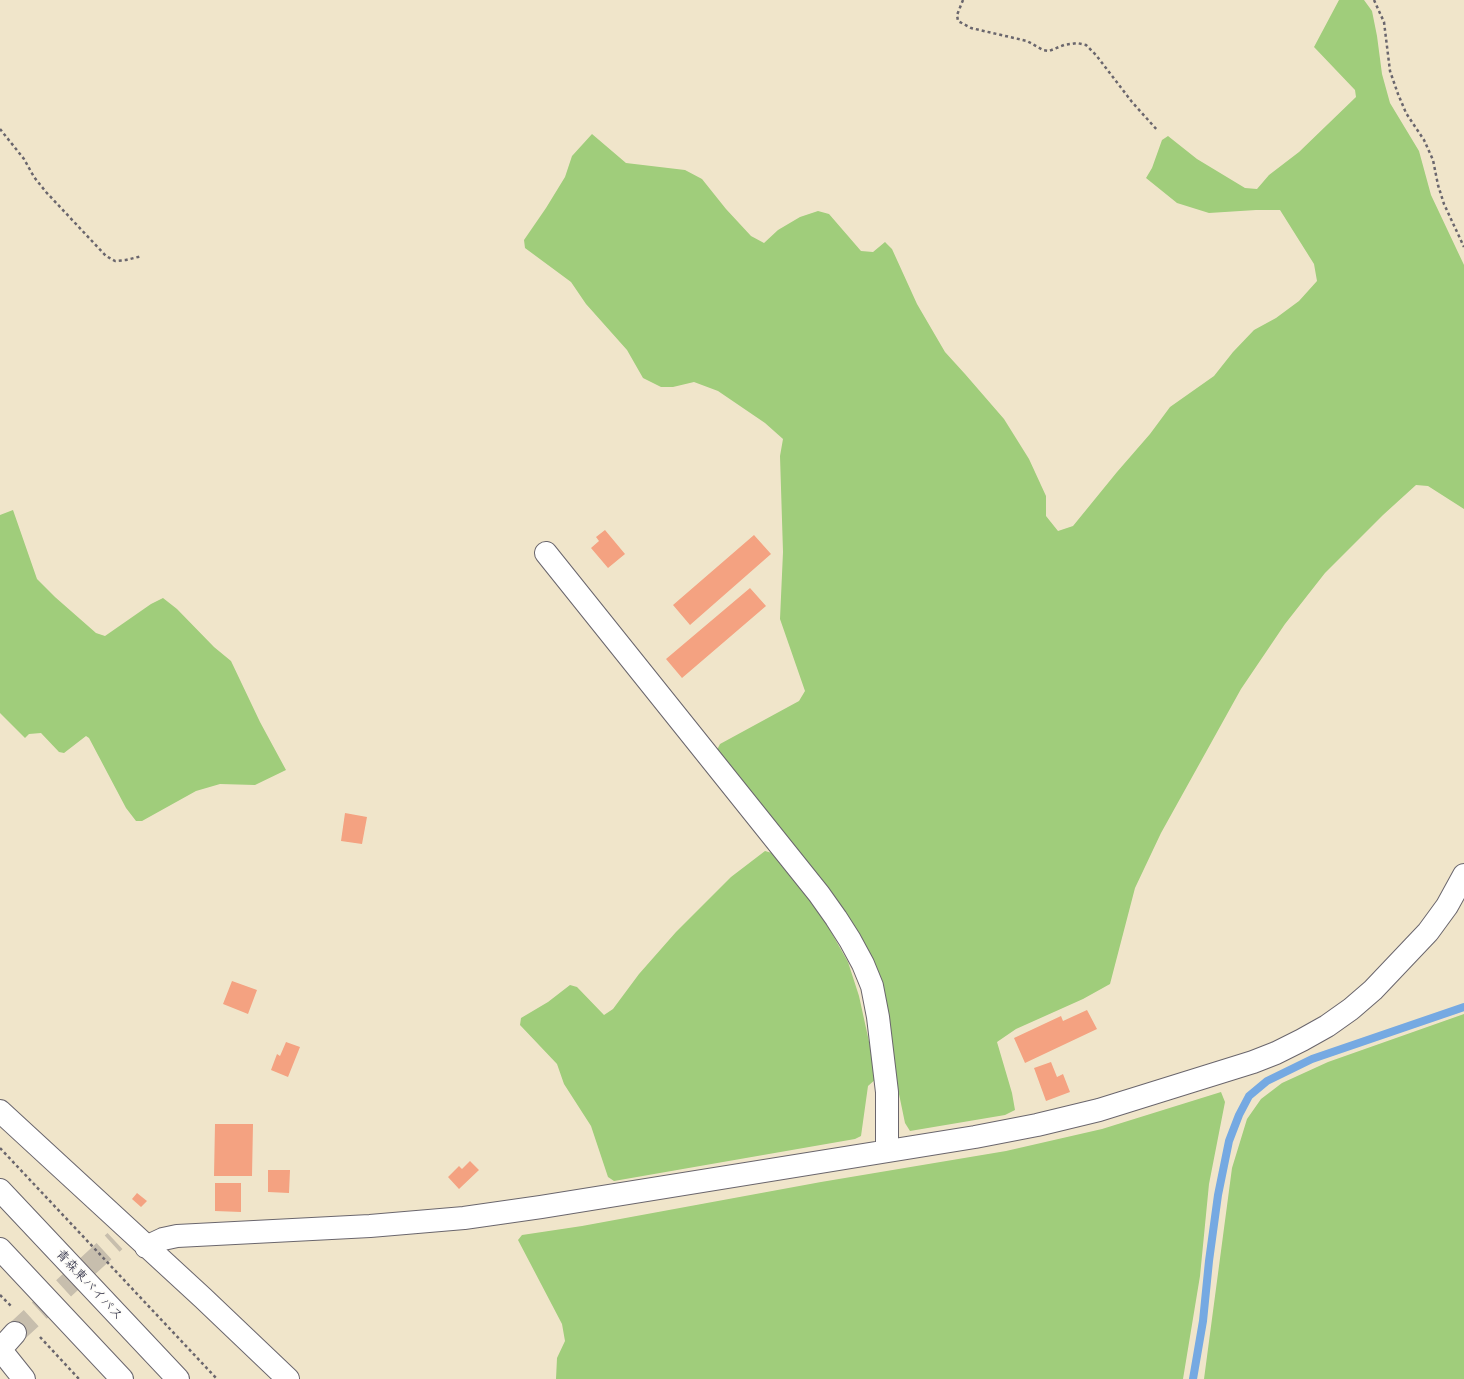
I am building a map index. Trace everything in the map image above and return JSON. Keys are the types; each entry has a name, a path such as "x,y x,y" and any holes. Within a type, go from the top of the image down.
{"main road":[{"path":"546,553 819,894 850,940 863,964 872,986 878,1018 887,1092 888,1151"},
{"path":"146,1247 177,1236 370,1226 480,1216 612,1196 1029,1127 1099,1110 1253,1062 1276,1053 1327,1026 1351,1009 1373,990 1428,932 1447,906 1464,875"},
{"path":"0,1111 121,1235 146,1247 203,1298 288,1379"},
{"name":"青森東バイパス","path":"0,1190 178,1379"},
{"path":"0,1249 122,1379"},
{"path":"15,1333 0,1350 24,1379"}],"path":[{"path":"963,0 956,15 958,21 971,28 1027,41 1043,50 1076,43 1086,45 1096,55 1132,102 1158,131"},
{"path":"1374,0 1384,22 1390,71 1398,94 1406,113 1424,140 1433,160 1438,185 1444,204 1464,247"},
{"path":"0,129 24,159 34,177 46,192 106,256 114,261 142,256"},
{"path":"0,1148 216,1379"}],"green space":[{"path":"1339,0 1364,0 1372,11 1382,74 1390,103 1419,151 1431,195 1464,265 1464,509 1428,486 1416,485 1383,515 1325,573 1285,624 1241,689 1161,833 1135,888 1110,984 1083,999 1016,1029 997,1042 1012,1093 1015,1110 1005,1115 910,1131 905,1123 888,1041 886,1009 716,752 720,744 799,701 805,691 780,619 783,552 780,456 783,439 765,423 718,391 694,382 673,387 661,387 643,378 627,350 586,304 571,282 525,248 524,240 565,177 572,156 592,134 626,163 685,170 702,179 726,209 751,236 764,243 778,230 800,217 818,211 829,214 861,251 873,252 885,242 892,249 917,304 945,352 1004,419 1029,459 1046,496 1046,516 1058,531 1073,526 1150,434 1170,407 1214,376 1233,352 1254,330 1276,318 1299,301 1317,281 1314,264 1280,210 1209,213 1177,203 1146,178 1152,168 1162,140 1168,136 1197,159 1245,188 1257,189 1269,175 1299,152 1356,97 1355,90 1314,47"},
{"path":"13,510 37,579 96,633 105,636 151,604 163,598 177,609 214,647 231,661 260,722 286,770 255,785 220,784 196,791 142,821 136,821 126,808 89,738 86,736 64,753 59,752 41,733 29,734 25,738 0,713 0,515"},
{"path":"765,851 772,853 800,885 826,923 848,962 859,996 877,1078 868,1086 861,1136 855,1139 614,1181 608,1177 591,1126 564,1084 557,1064 520,1025 521,1018 548,1002 570,985 577,987 604,1015 613,1009 639,974 676,932 731,877"},
{"path":"1464,1014 1464,1379 1204,1379 1232,1168 1247,1119 1261,1099 1282,1083 1328,1062"},
{"path":"1221,1092 1225,1102 1209,1184 1200,1276 1183,1379 556,1379 557,1358 565,1341 562,1324 518,1240 522,1235 582,1226 821,1182 1006,1151 1102,1129"}],"building":[{"path":"605,530 625,554 608,568 591,548 599,541 596,537"},
{"path":"754,535 771,554 690,625 673,605"},
{"path":"750,588 766,606 682,678 666,659"},
{"path":"345,813 367,817 362,844 341,841"},
{"path":"232,981 257,990 248,1014 223,1004"},
{"path":"1087,1010 1097,1029 1025,1063 1014,1038 1061,1016 1063,1021"},
{"path":"286,1042 300,1047 288,1077 271,1070 277,1054 280,1056"},
{"path":"1051,1062 1057,1077 1063,1074 1070,1092 1046,1101 1034,1068"},
{"path":"215,1124 253,1124 252,1176 214,1176"},
{"path":"470,1161 479,1170 459,1189 448,1177 459,1166 462,1169"},
{"path":"268,1170 290,1170 289,1193 268,1192"},
{"path":"215,1183 241,1183 241,1212 215,1211"},
{"path":"137,1193 147,1201 141,1207 132,1199"}],"waterway":[{"path":"1193,1379 1203,1321 1218,1195 1229,1141 1239,1115 1249,1096 1267,1081 1312,1059 1464,1007"}],"tunnel":[{"path":"15,1333 115,1241"}]}
